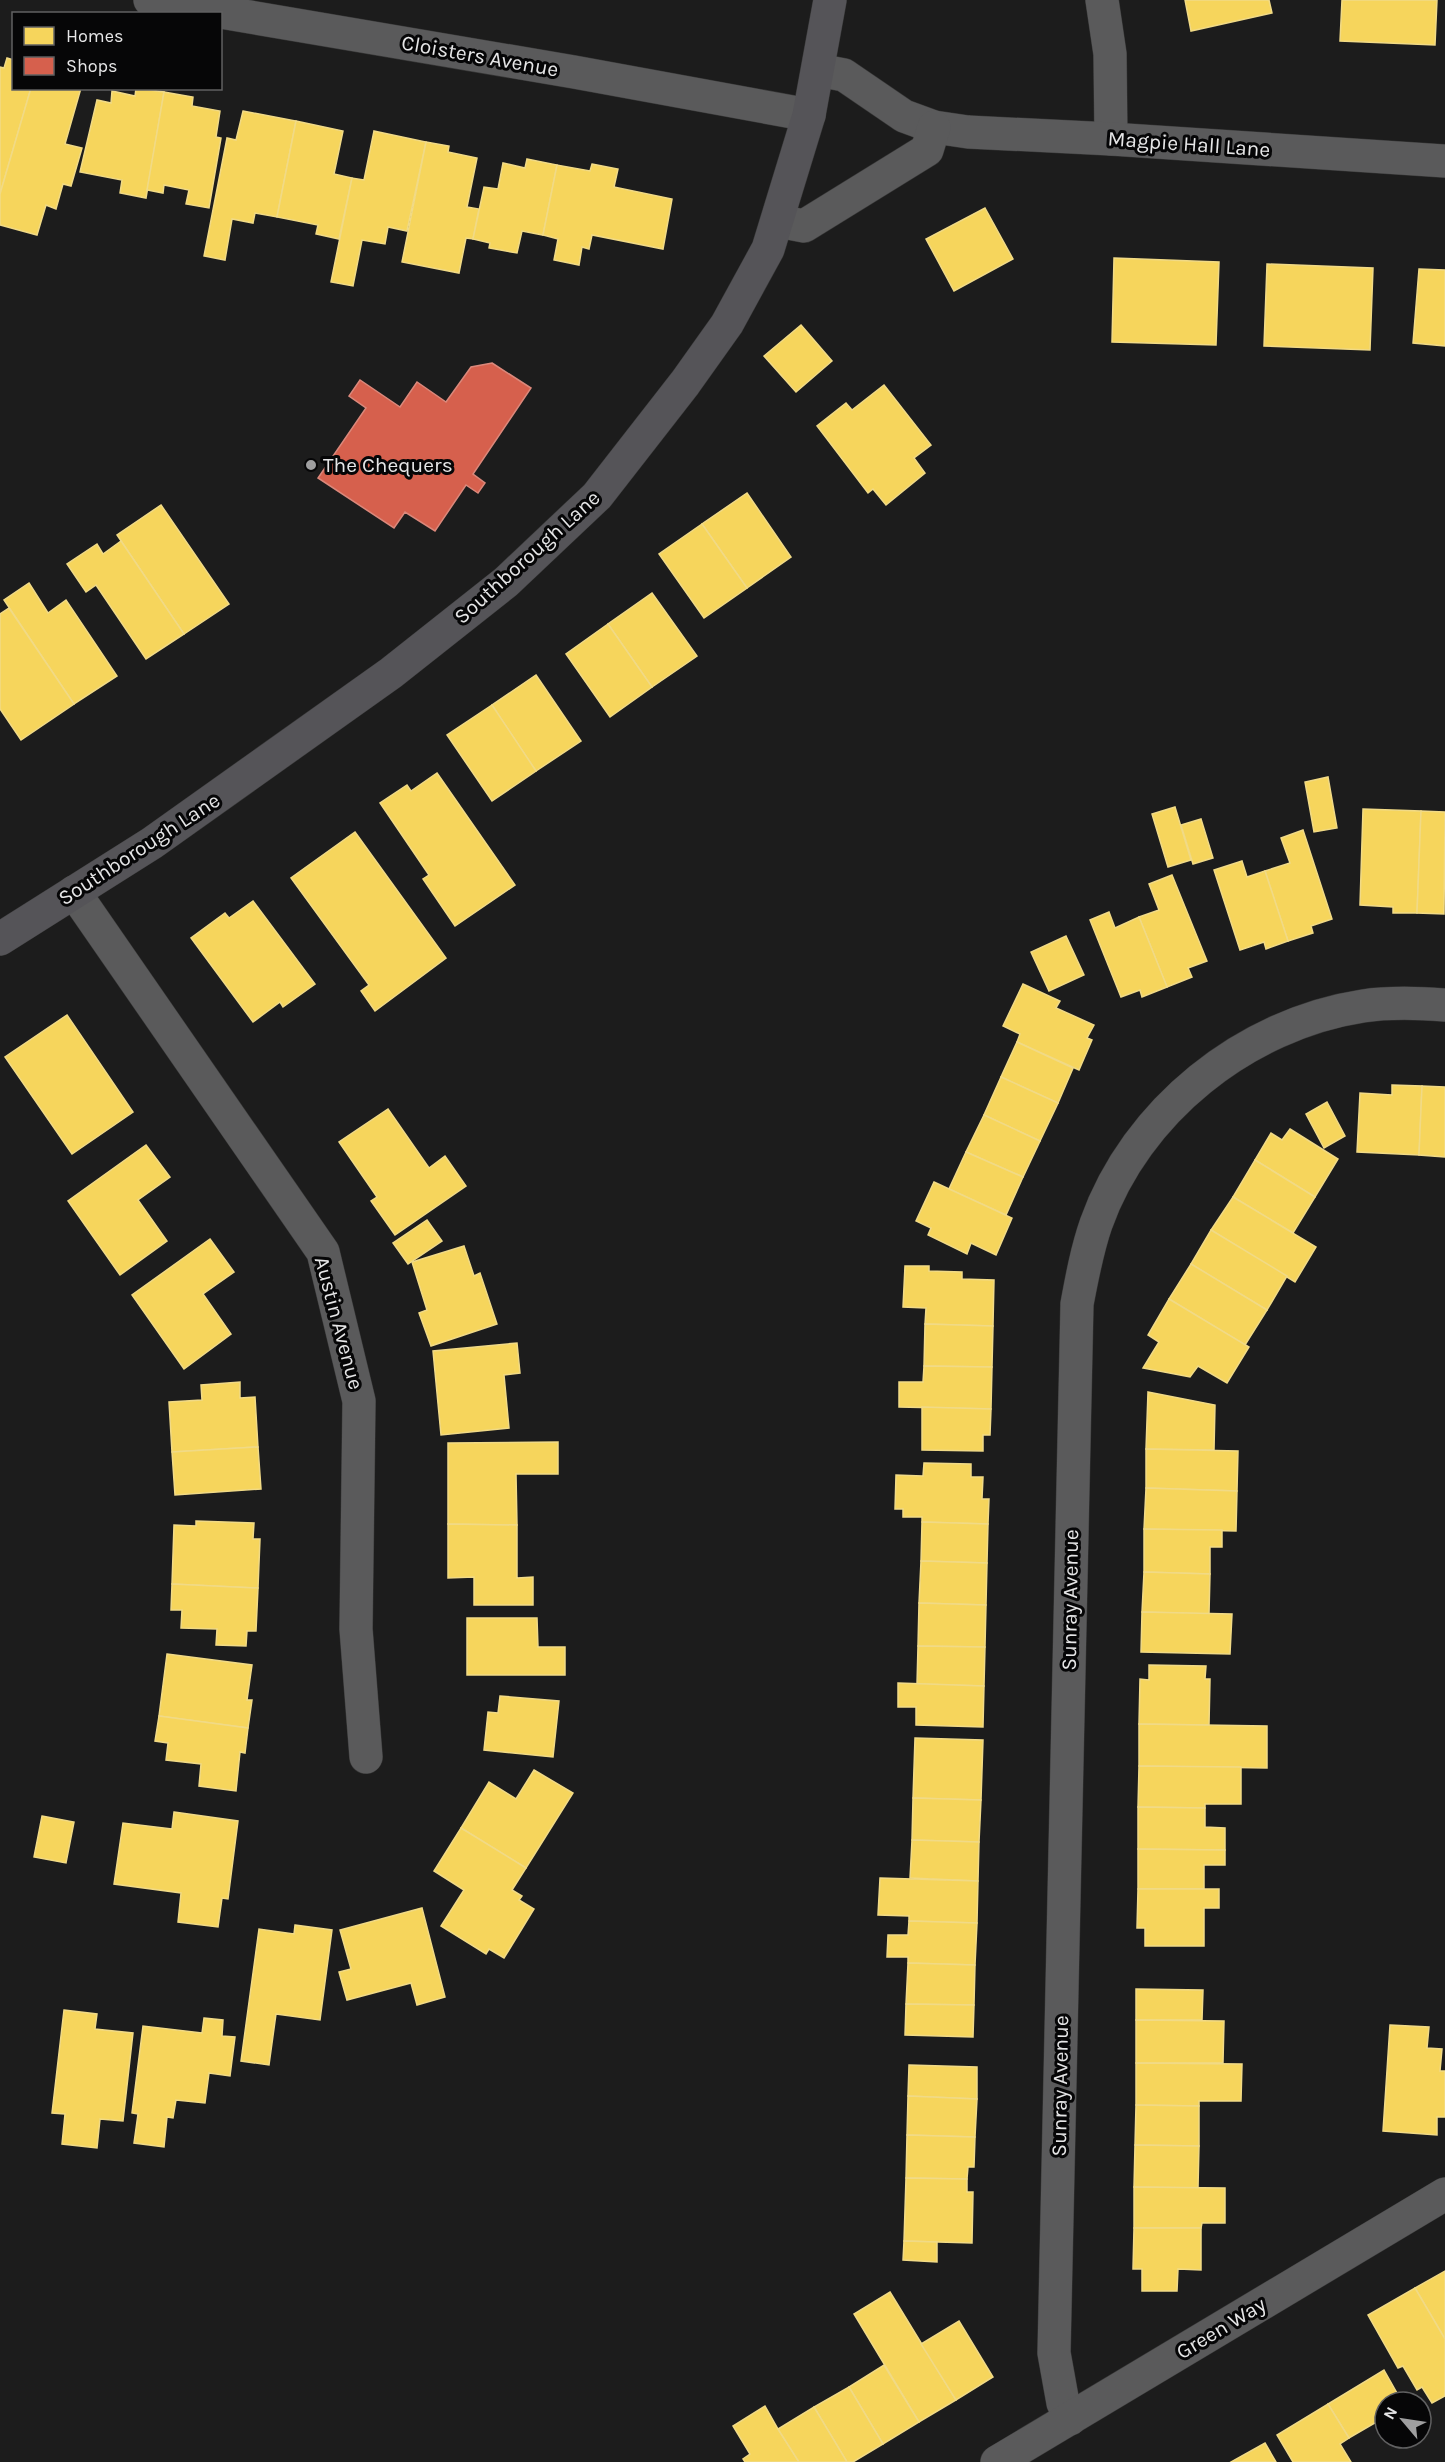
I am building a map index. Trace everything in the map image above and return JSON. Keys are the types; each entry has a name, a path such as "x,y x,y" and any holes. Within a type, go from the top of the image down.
{"street":[{"name":"Cloisters Avenue","path":"150,0 221,12"},
{"name":"Southborough Lane","path":"0,939 198,812 391,673 506,582 597,496 685,383 727,324 768,249 809,115 830,0"},
{"path":"1102,0 1110,54 1111,139"},
{"name":"Cloisters Avenue","path":"222,12 574,72 809,115"},
{"name":"Magpie Hall Lane","path":"818,70 844,75 904,116 934,127 968,132 1445,161"},
{"path":"778,221 804,226 927,150 934,127"},
{"name":"Austin Avenue","path":"74,892 323,1252 359,1401 356,1629 366,1757"},
{"name":"Sunray Avenue","path":"1070,2419 1063,2403 1054,2353 1077,1304 1084,1263 1096,1223 1135,1149 1161,1116 1195,1083 1232,1056 1274,1033 1318,1016 1363,1006 1410,1002 1445,1005"},
{"name":"Green Way","path":"997,2462 1445,2194"}],"building: Homes":[{"path":"1185,0 1269,0 1272,13 1191,31"},
{"path":"1342,0 1437,0 1435,45 1340,41"},
{"path":"7,58 12,59 12,90 30,90 0,194 0,67 4,68"},
{"path":"30,90 80,90 65,144 82,148 71,186 63,184 56,209 46,205 37,235 0,225 0,194"},
{"path":"136,90 164,92 146,198 120,193 122,180 80,172 97,100 111,103 112,91 135,96"},
{"path":"164,92 193,97 192,106 220,111 216,137 221,138 209,208 186,204 189,190 164,185 163,193 147,190"},
{"path":"243,111 296,121 277,217 255,213 253,223 232,219 225,260 204,256 227,138 236,140"},
{"path":"296,121 343,131 334,174 352,178 339,239 316,234 318,225 277,217"},
{"path":"374,131 426,142 407,231 388,227 385,244 362,240 353,286 331,282 352,178 364,180"},
{"path":"426,142 449,146 448,152 477,158 467,207 479,209 473,239 466,238 459,273 402,262"},
{"path":"527,159 557,165 543,235 522,231 517,253 489,248 490,243 473,239 484,187 498,189 503,163 525,168"},
{"path":"592,164 618,169 614,187 672,199 663,249 592,235 589,249 582,247 579,265 554,260 558,239 543,235 557,165 590,171"},
{"path":"985,208 1013,259 954,291 926,239"},
{"path":"1114,258 1219,262 1216,345 1112,342"},
{"path":"1267,264 1373,268 1370,350 1264,346"},
{"path":"1419,269 1445,270 1445,346 1413,343"},
{"path":"801,325 832,361 796,392 764,356"},
{"path":"884,385 931,445 914,458 925,473 886,505 873,489 868,493 817,426 846,403 852,410"},
{"path":"747,493 791,557 747,588 702,524"},
{"path":"161,505 229,604 184,634 117,535"},
{"path":"702,524 747,588 704,618 659,554"},
{"path":"121,541 184,634 146,659 96,585 86,592 67,564 97,544 103,554"},
{"path":"29,583 48,613 66,600 117,676 74,704 4,600"},
{"path":"652,593 697,656 652,687 608,624"},
{"path":"9,608 74,704 21,740 0,709 0,614"},
{"path":"608,624 652,687 610,717 566,654"},
{"path":"536,675 581,741 536,771 492,705"},
{"path":"492,705 536,771 492,801 447,735"},
{"path":"437,773 515,885 455,926 423,879 429,875 380,803 407,785 411,791"},
{"path":"1328,777 1337,828 1314,832 1305,782"},
{"path":"1175,807 1191,860 1168,867 1152,814"},
{"path":"1363,809 1421,811 1417,913 1393,913 1393,907 1360,905"},
{"path":"1421,811 1445,812 1444,914 1417,913"},
{"path":"1201,819 1213,858 1193,864 1181,825"},
{"path":"1303,830 1332,919 1311,926 1313,933 1288,941 1265,871 1290,863 1281,838"},
{"path":"355,832 446,958 375,1011 361,991 369,985 291,878"},
{"path":"1242,861 1247,877 1265,871 1288,941 1266,949 1264,942 1240,950 1214,870"},
{"path":"1172,875 1207,961 1188,968 1192,977 1167,987 1139,917 1159,910 1149,884"},
{"path":"253,901 315,984 283,1007 280,1002 253,1022 191,938 225,913 229,918"},
{"path":"1109,912 1115,928 1139,917 1167,987 1142,997 1140,990 1121,997 1090,920"},
{"path":"1066,936 1084,975 1049,991 1031,952"},
{"path":"1023,984 1060,1001 1056,1008 1094,1025 1087,1038 1092,1040 1079,1070 1017,1042 1020,1034 1003,1026"},
{"path":"67,1015 133,1112 72,1154 5,1057"},
{"path":"1017,1042 1073,1068 1058,1103 1001,1077"},
{"path":"1001,1077 1058,1103 1040,1141 984,1115"},
{"path":"1392,1085 1422,1086 1419,1155 1357,1152 1360,1093 1392,1095"},
{"path":"1422,1086 1445,1087 1445,1157 1419,1155"},
{"path":"1327,1102 1345,1136 1324,1148 1306,1114"},
{"path":"388,1109 429,1168 445,1156 466,1186 395,1235 371,1201 377,1197 339,1142"},
{"path":"984,1115 1040,1141 1023,1177 966,1152"},
{"path":"1290,1129 1338,1159 1315,1197 1255,1160 1271,1133 1282,1140"},
{"path":"146,1145 170,1177 138,1200 167,1241 120,1275 68,1201"},
{"path":"966,1152 1023,1177 1006,1215 949,1189"},
{"path":"1255,1160 1315,1197 1293,1233 1233,1197"},
{"path":"934,1182 1012,1218 996,1255 971,1243 967,1254 928,1235 931,1228 916,1221"},
{"path":"1233,1197 1316,1247 1295,1282 1211,1230"},
{"path":"427,1220 442,1241 408,1264 393,1243"},
{"path":"1211,1230 1287,1276 1267,1310 1191,1264"},
{"path":"210,1239 234,1272 203,1294 231,1334 184,1369 132,1295"},
{"path":"464,1246 474,1276 480,1273 497,1324 431,1346 419,1313 427,1310 412,1262"},
{"path":"1191,1264 1267,1310 1245,1345 1169,1299"},
{"path":"905,1266 929,1266 929,1271 962,1272 962,1279 994,1280 993,1326 925,1324 926,1308 903,1307"},
{"path":"1169,1299 1249,1347 1227,1383 1198,1366 1190,1377 1143,1368 1159,1342 1148,1335"},
{"path":"925,1324 993,1326 992,1367 924,1366"},
{"path":"517,1343 520,1373 504,1375 509,1428 441,1435 433,1351"},
{"path":"924,1366 992,1367 991,1409 899,1407 899,1382 923,1382"},
{"path":"240,1382 240,1398 255,1397 258,1447 172,1452 169,1402 202,1400 201,1385"},
{"path":"1148,1392 1215,1405 1214,1450 1146,1449"},
{"path":"922,1407 991,1409 990,1435 983,1435 983,1451 922,1450"},
{"path":"558,1442 558,1474 516,1474 517,1525 448,1524 448,1443"},
{"path":"258,1447 261,1489 175,1495 172,1452"},
{"path":"1146,1449 1238,1451 1237,1491 1146,1488"},
{"path":"924,1463 971,1464 971,1477 983,1477 982,1499 989,1499 988,1524 922,1522 922,1517 903,1517 903,1509 895,1509 896,1475 923,1476"},
{"path":"1146,1488 1237,1491 1236,1531 1144,1529"},
{"path":"196,1521 254,1523 253,1539 260,1539 258,1588 172,1584 174,1525 196,1526"},
{"path":"922,1522 988,1524 987,1563 921,1561"},
{"path":"448,1524 517,1525 517,1578 533,1577 533,1605 474,1605 474,1577 448,1578"},
{"path":"1144,1529 1222,1530 1222,1547 1210,1547 1210,1574 1144,1572"},
{"path":"921,1561 987,1563 986,1605 919,1603"},
{"path":"1144,1572 1210,1574 1209,1614 1142,1612"},
{"path":"172,1584 258,1588 256,1631 247,1631 246,1646 216,1645 217,1629 181,1628 182,1610 171,1610"},
{"path":"919,1603 986,1605 985,1647 918,1646"},
{"path":"1142,1612 1232,1614 1230,1654 1141,1652"},
{"path":"467,1618 537,1618 538,1647 565,1647 565,1675 467,1675"},
{"path":"918,1646 985,1647 984,1686 917,1684"},
{"path":"167,1654 252,1665 247,1700 252,1700 248,1728 159,1716"},
{"path":"1149,1665 1206,1666 1205,1679 1210,1679 1209,1725 1139,1724 1140,1679 1149,1680"},
{"path":"898,1683 984,1686 983,1727 916,1725 916,1707 898,1707"},
{"path":"500,1696 559,1701 553,1757 484,1750 488,1712 498,1713"},
{"path":"159,1716 248,1728 245,1753 240,1752 236,1791 199,1786 201,1764 166,1760 168,1743 155,1741"},
{"path":"1139,1724 1267,1726 1267,1768 1139,1766"},
{"path":"915,1738 983,1740 981,1800 913,1798"},
{"path":"1139,1766 1241,1767 1241,1804 1205,1804 1205,1808 1138,1807"},
{"path":"534,1770 573,1793 526,1868 461,1828 489,1782 516,1799"},
{"path":"913,1798 981,1800 979,1842 912,1840"},
{"path":"1138,1807 1205,1808 1205,1827 1225,1828 1225,1850 1138,1849"},
{"path":"174,1812 238,1821 228,1899 222,1898 218,1927 178,1922 181,1893 114,1884 123,1823 172,1829"},
{"path":"42,1816 74,1822 66,1863 34,1857"},
{"path":"461,1828 526,1868 512,1890 522,1896 519,1900 534,1909 504,1958 489,1949 486,1954 441,1926 464,1890 434,1871"},
{"path":"912,1840 979,1842 978,1881 910,1878"},
{"path":"1138,1849 1225,1850 1225,1865 1204,1865 1204,1889 1138,1889"},
{"path":"880,1878 978,1881 977,1923 909,1921 909,1916 878,1915"},
{"path":"1138,1889 1219,1889 1219,1908 1204,1908 1204,1946 1145,1946 1145,1928 1137,1928"},
{"path":"422,1908 445,1997 417,2005 411,1983 347,2000 339,1972 351,1969 340,1930"},
{"path":"909,1921 977,1923 975,1965 908,1963 908,1957 887,1957 888,1935 908,1935"},
{"path":"295,1925 332,1930 320,2020 276,2014 269,2065 241,2061 259,1929 294,1934"},
{"path":"908,1963 975,1965 974,2005 906,2004"},
{"path":"1136,1989 1203,1990 1202,2020 1136,2020"},
{"path":"906,2004 974,2005 973,2037 905,2035"},
{"path":"64,2010 97,2014 95,2029 133,2033 123,2121 100,2119 97,2148 62,2144 65,2114 52,2113"},
{"path":"204,2018 223,2020 222,2036 235,2037 230,2076 209,2073 205,2103 176,2100 173,2118 167,2117 164,2147 134,2143 138,2114 132,2113 143,2026 202,2033"},
{"path":"1136,2020 1224,2021 1223,2063 1136,2063"},
{"path":"1390,2025 1429,2027 1427,2048 1442,2049 1440,2071 1445,2071 1445,2117 1437,2117 1437,2135 1383,2131"},
{"path":"1136,2063 1242,2064 1241,2101 1199,2101 1199,2106 1136,2105"},
{"path":"909,2065 977,2067 977,2099 908,2096"},
{"path":"908,2096 977,2099 975,2137 907,2135"},
{"path":"1136,2105 1199,2106 1199,2146 1135,2145"},
{"path":"907,2135 975,2137 974,2167 968,2167 967,2179 906,2178"},
{"path":"1135,2145 1199,2146 1198,2188 1134,2187"},
{"path":"906,2178 967,2179 967,2192 973,2192 972,2243 904,2241"},
{"path":"1134,2187 1225,2188 1225,2223 1202,2223 1201,2228 1134,2228"},
{"path":"1134,2228 1201,2228 1201,2270 1178,2269 1177,2291 1142,2291 1142,2269 1133,2269"},
{"path":"904,2241 937,2242 937,2262 903,2260"},
{"path":"1445,2271 1445,2339 1415,2288"},
{"path":"1415,2288 1445,2339 1445,2396 1433,2402 1433,2390 1424,2390 1422,2387 1417,2390 1403,2366 1398,2368 1368,2315"},
{"path":"890,2292 956,2400 919,2422 854,2314"},
{"path":"959,2321 993,2377 956,2400 921,2344"},
{"path":"884,2365 919,2422 883,2444 849,2387"},
{"path":"1384,2370 1395,2390 1373,2390 1373,2424 1349,2438 1328,2404"},
{"path":"849,2387 883,2444 853,2462 847,2462 814,2407"},
{"path":"1328,2404 1349,2438 1340,2444 1351,2462 1293,2462 1277,2435"},
{"path":"765,2406 799,2462 745,2462 743,2459 750,2454 733,2426"},
{"path":"814,2407 847,2462 799,2462 778,2429"},
{"path":"1265,2443 1276,2462 1231,2462"}],"building: Shops":[{"name":"The Chequers","path":"492,363 531,388 473,474 485,483 478,493 466,485 435,531 405,512 394,528 318,478 366,408 349,396 360,380 400,407 417,382 446,402 471,367"}],"place":[{"name":"The Chequers","path":"311,465"}]}
